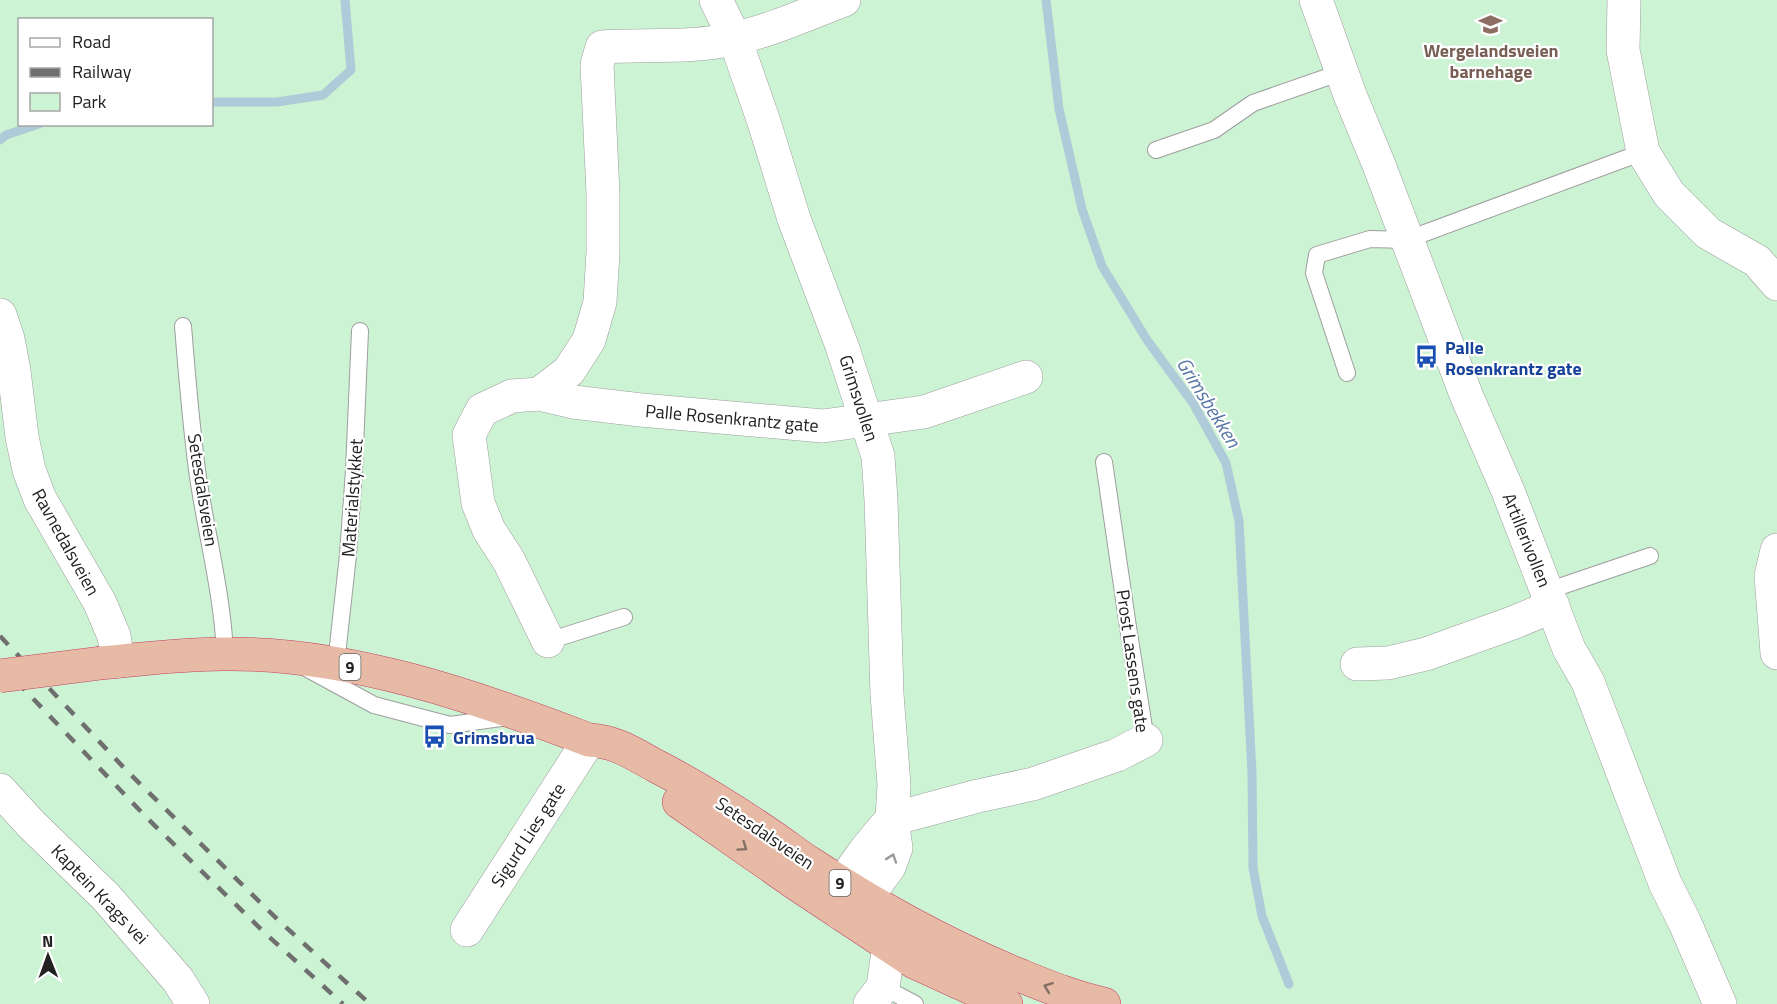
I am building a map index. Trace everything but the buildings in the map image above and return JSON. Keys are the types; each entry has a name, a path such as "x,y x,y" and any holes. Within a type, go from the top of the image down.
{"highway":[{"name":"Setesdalsveien","path":"0,676 162,656 225,654 284,656 336,664 451,690 589,740 608,760 677,800 795,883 850,899 1050,988 1104,1004"},
{"name":"Setesdalsveien","path":"850,899 889,945 914,962 1006,1004"}],"street":[{"name":"Grimsvollen","path":"716,0 735,39 798,229 842,346 878,456 887,694 894,785 892,819 896,848 889,867 850,899"},
{"path":"539,394 569,371 589,340 600,302 603,194 597,65 602,47 673,46 735,39 844,0"},
{"name":"Artillerivollen","path":"1316,0 1467,397 1508,491 1569,649 1588,682 1665,883 1685,922 1720,1004"},
{"path":"1624,0 1623,50 1643,152 1669,194 1708,233 1757,261 1777,284"},
{"name":"Ravnedalsveien","path":"0,315 8,339 29,470 40,499 100,603 114,636 109,662"},
{"name":"Palle Rosenkrantz gate","path":"548,641 509,561 489,530 478,502 470,435 482,410 512,396 539,394 573,402 640,410 823,426 924,412 1026,377"},
{"path":"1777,550 1772,576 1777,653"},
{"path":"1357,664 1388,663 1426,654 1515,622 1550,598"},
{"name":"Sigurd Lies gate","path":"467,930 589,740"},
{"name":"Prost Lassens gate","path":"892,819 1033,784 1117,755 1146,740"},
{"name":"Kaptein Krags vei","path":"0,790 106,897 178,980 193,1004"},
{"path":"876,996 889,945"}],"lane":[{"path":"1156,150 1214,130 1253,103 1342,72"},
{"path":"1347,373 1314,273 1317,255 1370,239 1406,240 1643,152"},
{"name":"Setesdalsveien","path":"183,326 198,477 218,579 225,654"},
{"name":"Materialstykket","path":"336,664 351,523 360,331"},
{"name":"Prost Lassens gate","path":"1104,462 1146,740"},
{"path":"1550,598 1650,556"},
{"name":"Palle Rosenkrantz gate","path":"548,641 624,617"},
{"path":"284,656 374,705 450,725 522,715"},
{"path":"876,996 915,1004"}],"green space":[{"path":"0,0 1777,0 1777,1004 0,1004"}],"waterway":[{"name":"Grimsbekken","path":"213,102 277,102 323,95 351,70 345,0"},
{"name":"Grimsbekken","path":"1046,0 1059,109 1082,209 1102,266 1147,340 1193,403 1226,463 1239,521 1252,772 1253,868 1262,916 1289,984"},
{"name":"Grimsbekken","path":"0,140 6,135 33,126"}],"railway":[{"path":"0,636 127,771 277,919 370,1004"},
{"path":"0,664 147,818 266,934 343,1004"}],"place":[{"name":"Wergelandsveien barnehage","path":"1491,24"},
{"name":"Palle Rosenkrantz gate","path":"1427,357"},
{"name":"Grimsbrua","path":"435,737"}]}
